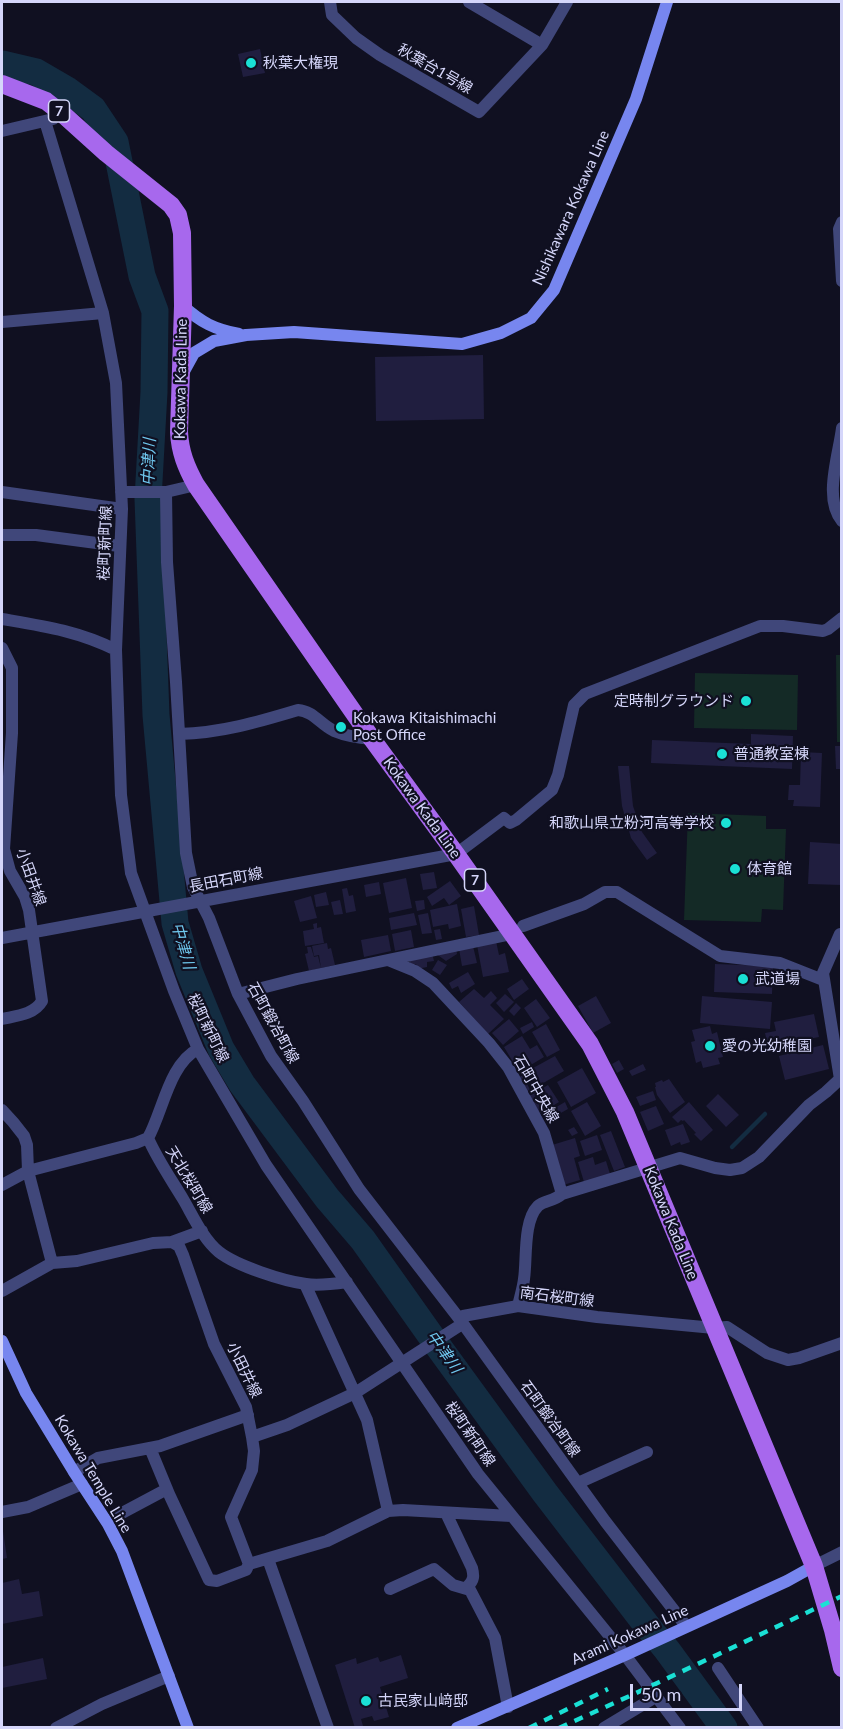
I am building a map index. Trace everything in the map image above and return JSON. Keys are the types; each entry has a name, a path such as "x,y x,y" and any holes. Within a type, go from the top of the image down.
{"main road":[{"name":"Nishikawara Kokawa Line","path":"181,377 194,353 214,341 246,335 294,332 462,344 501,333 531,318 554,290 636,99 667,2"},
{"name":"Kokawa Kada Line","path":"2,84 46,101 171,205 178,215 182,233 183,306 179,432 184,465 372,739 456,854 517,930 590,1044 625,1112 814,1566 837,1628 842,1668"},
{"name":"Nishikawara Kokawa Line","path":"183,306 199,320 218,330 246,335"},
{"name":"Kokawa Temple Line","path":"2,1341 26,1393 107,1521 122,1551 188,1728"},
{"name":"Arami Kokawa Line","path":"457,1728 629,1653 787,1581 814,1566"}],"street":[{"name":"秋葉台1号線","path":"330,2 332,15 356,38 380,55 479,112 542,45 567,2"},
{"path":"469,2 542,45"},
{"path":"2,131 65,116"},
{"name":"桜町新町線","path":"45,121 103,313 116,383 126,492 122,508 119,546 116,650 121,795 131,873 151,911 174,992 198,1049 266,1165 347,1282 405,1360 478,1474 511,1516 629,1653 680,1728"},
{"path":"842,222 839,229 842,281"},
{"path":"2,322 103,313"},
{"path":"842,428 833,493 835,513 842,521"},
{"path":"126,492 166,492 196,485"},
{"path":"2,492 122,508"},
{"name":"石町鍛冶町線","path":"166,492 167,562 186,853 195,902 208,918 238,994 271,1056 303,1101 359,1189 684,1628"},
{"path":"2,535 45,536 119,546"},
{"path":"456,854 504,818 510,823 516,820 552,790 558,775 574,705 585,694 760,626 783,626 823,631 842,618"},
{"path":"2,619 76,633 116,650"},
{"name":"小田井線","path":"2,648 12,668 12,733 4,849 10,871 25,897 33,933 42,1001 33,1011 2,1019"},
{"path":"179,734 231,729 298,710 307,711 335,731 358,738 372,739"},
{"name":"長田石町線","path":"2,938 456,854"},
{"path":"2,885 16,883"},
{"path":"238,994 517,930 584,904 605,892 617,892 627,897 694,942 720,956 780,963 824,980"},
{"path":"518,1306 524,1280 528,1227 539,1205 556,1200 562,1194 680,1158 715,1168 729,1170 742,1168 759,1157 809,1105 840,1079 822,974 840,934"},
{"name":"石町中央線","path":"388,960 415,971 433,983 489,1043 508,1067 544,1133 562,1194"},
{"path":"148,1138 181,1063 189,1054 198,1049"},
{"path":"2,1110 24,1136 27,1145 28,1171 52,1263"},
{"name":"天北桜町線","path":"2,1185 28,1171 148,1138 202,1231 212,1245 228,1257 256,1270 305,1284 328,1285 347,1282"},
{"path":"2,1291 52,1263 76,1261 153,1242 172,1242 202,1231"},
{"name":"小田井線","path":"172,1242 178,1246 183,1255 214,1344 248,1415 254,1451 252,1470 231,1517 249,1564"},
{"path":"305,1284 367,1420 388,1511"},
{"name":"南石桜町線","path":"252,1437 287,1425 355,1393 460,1324 463,1317 518,1306 597,1317 714,1328 727,1327 767,1353 788,1360 842,1343"},
{"path":"74,1472 98,1458 160,1446 248,1415"},
{"path":"150,1448 209,1580 217,1581 246,1570 249,1564 327,1541 388,1511 511,1516"},
{"path":"578,1483 647,1452"},
{"path":"2,1512 28,1507 82,1484"},
{"path":"107,1521 167,1488"},
{"path":"446,1513 472,1568 473,1581 468,1586 495,1638 508,1707"},
{"path":"814,1566 842,1552"},
{"path":"268,1559 328,1728"},
{"path":"390,1589 434,1569 453,1585 470,1590"},
{"path":"718,1668 758,1728"},
{"path":"56,1728 102,1704 169,1676"},
{"path":"604,1728 657,1696"}],"green space":[{"path":"836,655 841,655 841,742 837,742"},
{"name":"定時制グラウンド","path":"695,673 798,675 797,730 694,728"},
{"name":"体育館","path":"688,813 766,816 766,829 786,829 783,910 762,909 761,922 684,920"}],"building":[{"name":"秋葉大権現","path":"260,49 265,73 243,77 238,54"},
{"path":"483,355 484,419 376,421 375,357"},
{"name":"普通教室棟","path":"751,734 793,736 792,769 651,763 652,740 751,744"},
{"path":"835,746 842,746 842,769 836,769"},
{"path":"801,752 822,753 820,807 793,806 794,800 788,800 789,785 800,785"},
{"path":"618,766 629,766 633,806 642,832 657,853 647,860 631,838 622,806"},
{"path":"810,842 842,844 842,885 808,884"},
{"path":"434,872 437,888 423,890 420,874"},
{"path":"406,878 412,908 389,913 383,883"},
{"path":"450,881 461,896 449,905 444,898 432,906 427,897"},
{"path":"379,882 381,894 366,897 364,885"},
{"path":"347,888 349,896 353,895 356,911 346,913 342,889"},
{"path":"326,892 329,905 316,907 314,895"},
{"path":"311,896 317,918 300,922 294,901"},
{"path":"340,900 343,914 334,915 331,902"},
{"path":"424,900 425,909 417,911 415,901"},
{"path":"457,904 461,926 449,929 448,924 433,927 430,910"},
{"path":"474,906 479,935 466,937 461,909"},
{"path":"414,913 417,925 391,930 389,918"},
{"path":"428,913 432,933 422,934 418,915"},
{"path":"317,923 317,928 321,927 324,943 305,946 303,931 314,929 313,924"},
{"path":"440,929 442,939 436,940 434,930"},
{"path":"411,930 414,947 395,951 392,934"},
{"path":"388,935 391,951 364,957 361,940"},
{"path":"496,941 499,955 505,953 509,972 483,977 477,945"},
{"path":"327,943 328,949 331,948 335,965 321,968 319,955 314,956 312,946"},
{"path":"473,946 477,963 462,966 459,949"},
{"path":"307,947 311,947 314,957 318,956 321,968 309,971 305,954 308,953"},
{"path":"456,948 457,954 446,961 435,953"},
{"path":"432,953 434,961 427,962 427,967 417,969 416,964 410,966 409,957"},
{"path":"438,960 447,965 440,975 432,970"},
{"name":"武道場","path":"715,964 773,966 772,994 714,992"},
{"path":"468,972 475,984 461,993 458,986 452,989 449,983"},
{"path":"522,979 529,989 514,1000 507,989"},
{"path":"474,989 484,998 491,991 497,998 490,1005 504,1019 488,1034 459,1002"},
{"path":"505,994 514,1002 504,1012 496,1003"},
{"path":"596,996 611,1023 593,1033 578,1006"},
{"path":"702,996 772,1002 770,1029 700,1023"},
{"path":"536,999 550,1018 537,1027 524,1008"},
{"path":"516,1003 521,1008 514,1016 509,1011"},
{"path":"814,1014 819,1037 768,1047 765,1033 776,1031 774,1022"},
{"path":"509,1019 519,1031 503,1045 492,1033"},
{"path":"532,1022 534,1027 523,1034 520,1028"},
{"path":"546,1024 560,1050 547,1057 532,1032"},
{"path":"710,1026 712,1034 717,1032 723,1057 718,1058 720,1064 703,1068 701,1061 696,1063 691,1042 695,1041 692,1030"},
{"path":"522,1036 530,1049 537,1045 544,1057 519,1072 504,1047"},
{"path":"823,1045 829,1069 785,1080 779,1056"},
{"path":"555,1056 564,1071 533,1089 524,1073"},
{"path":"619,1060 624,1069 617,1073 612,1064"},
{"path":"643,1064 646,1070 632,1076 629,1071"},
{"path":"582,1068 596,1093 571,1107 557,1082"},
{"path":"523,1075 530,1090 526,1092 519,1077"},
{"path":"669,1079 685,1102 670,1113 657,1095 655,1087 655,1083"},
{"path":"548,1085 559,1102 539,1114 529,1096"},
{"path":"653,1091 656,1100 640,1106 636,1097"},
{"path":"718,1094 739,1115 726,1127 706,1106"},
{"path":"565,1102 568,1109 550,1119 546,1113"},
{"path":"587,1102 601,1126 585,1136 571,1111"},
{"path":"689,1102 713,1130 701,1141 684,1120 678,1123 672,1117"},
{"path":"656,1106 664,1124 648,1131 640,1112"},
{"path":"683,1124 690,1142 681,1145 680,1142 671,1146 665,1130"},
{"path":"574,1127 578,1133 572,1136 568,1130"},
{"path":"611,1131 625,1167 614,1171 600,1135"},
{"path":"597,1135 602,1150 585,1156 580,1141"},
{"path":"575,1138 580,1156 574,1158 580,1180 563,1185 552,1145"},
{"path":"593,1157 595,1165 606,1161 610,1174 584,1182 578,1162"},
{"path":"2,1531 7,1558 2,1559"},
{"path":"19,1579 22,1594 39,1591 43,1616 2,1624 2,1583"},
{"name":"古民家山﨑邸","path":"401,1655 408,1678 380,1687 389,1717 374,1721 372,1716 361,1719 363,1726 355,1728 335,1665 356,1658 357,1664 378,1657 380,1662"},
{"path":"43,1658 47,1679 2,1688 2,1667"}],"waterway":[{"name":"中津川","path":"2,64 36,72 67,90 93,109 115,142 142,276 155,311 154,392 148,499 156,715 175,923 189,971 221,1049 242,1084 327,1198 363,1240 545,1493 667,1650 724,1728"},
{"path":"732,1147 765,1114"}],"railway":[{"path":"559,1728 842,1596"},
{"path":"529,1728 608,1689"}],"place":[{"name":"秋葉大権現","path":"251,63"},
{"name":"定時制グラウンド","path":"746,701"},
{"name":"Kokawa Kitaishimachi Post Office","path":"341,727"},
{"name":"普通教室棟","path":"722,754"},
{"name":"和歌山県立粉河高等学校","path":"726,823"},
{"name":"体育館","path":"735,869"},
{"name":"武道場","path":"743,979"},
{"name":"愛の光幼稚園","path":"710,1046"},
{"name":"古民家山﨑邸","path":"366,1701"}]}
